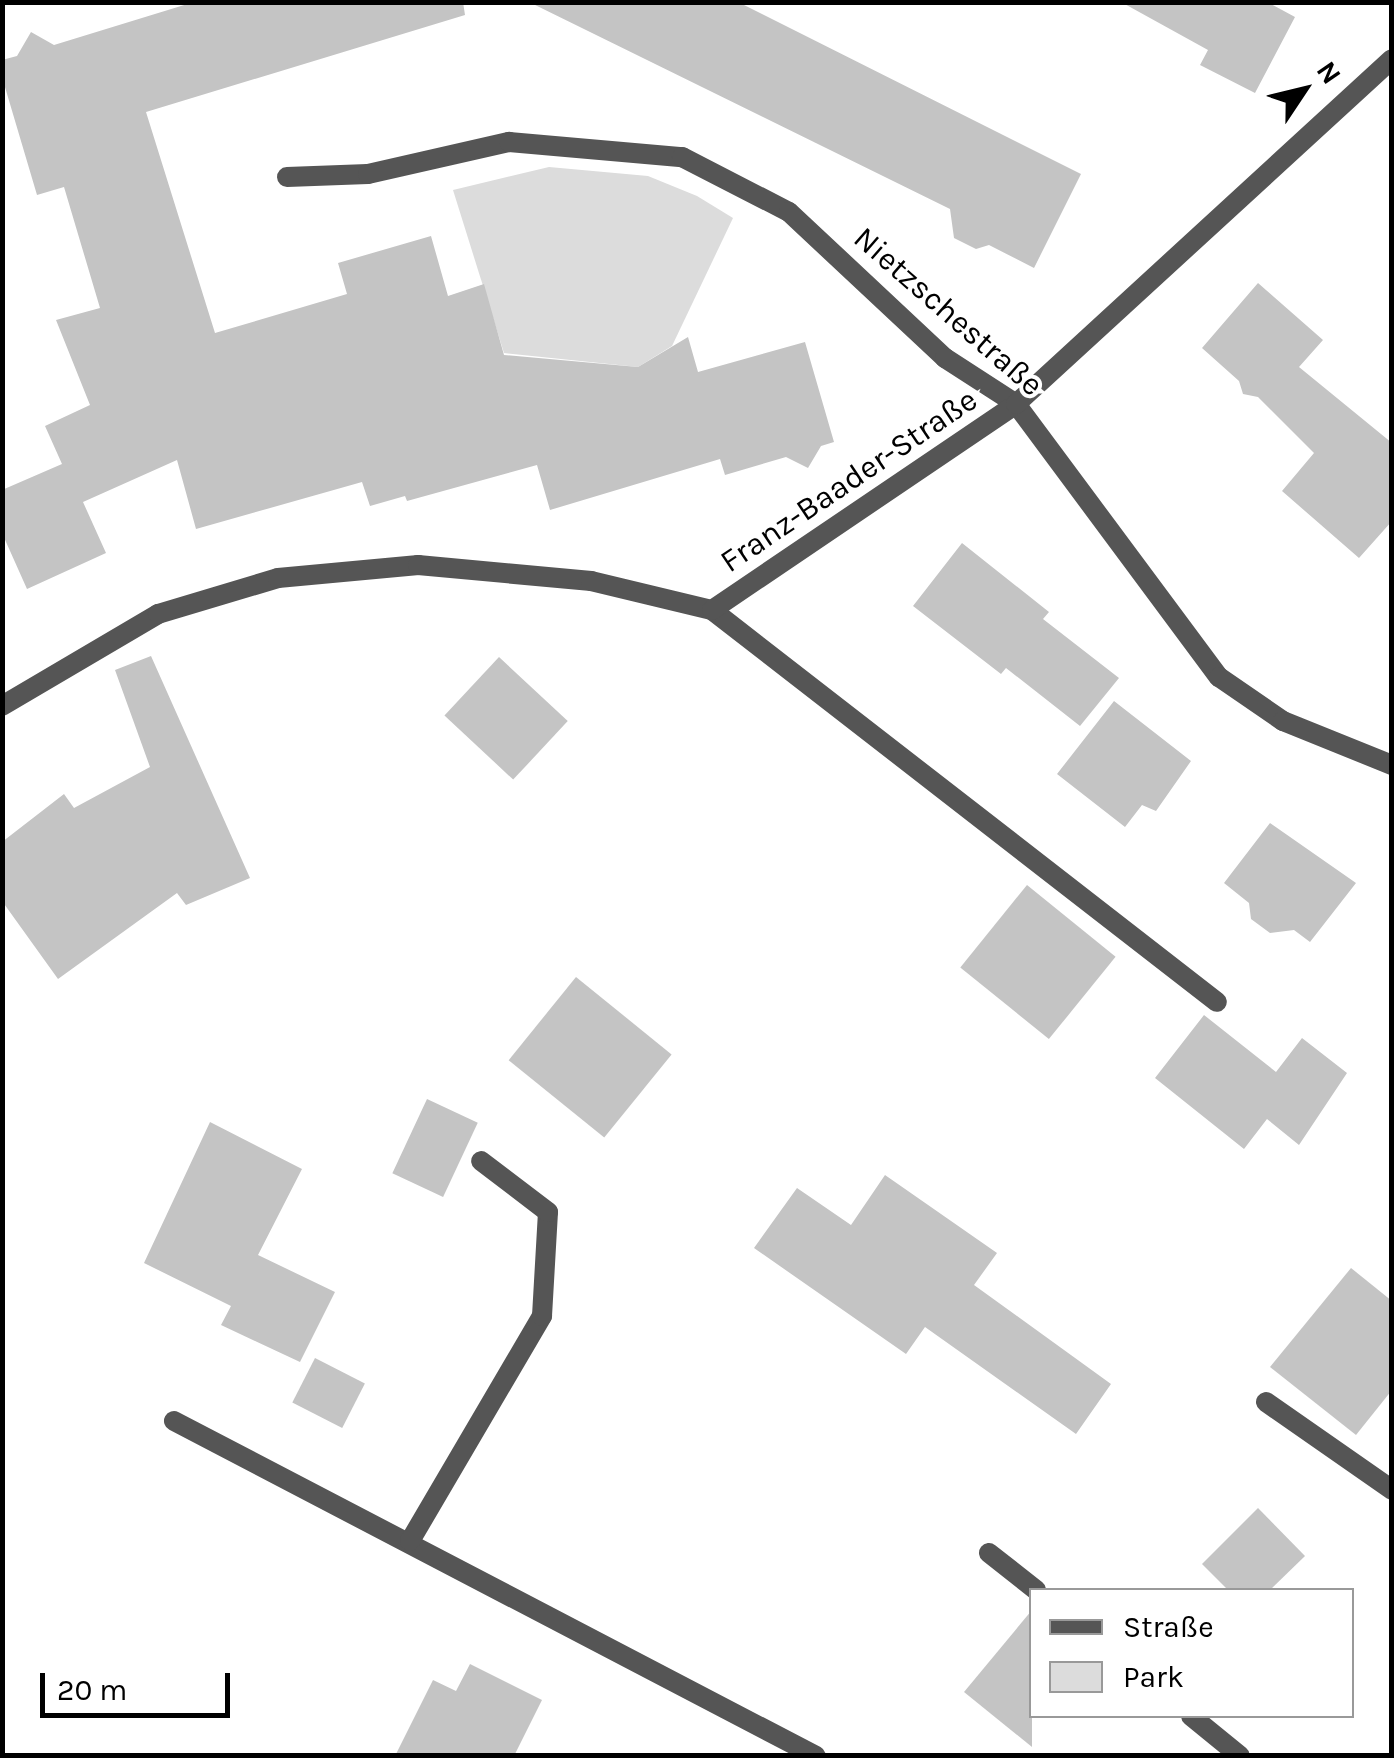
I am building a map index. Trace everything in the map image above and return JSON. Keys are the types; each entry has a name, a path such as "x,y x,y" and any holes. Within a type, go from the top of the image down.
{"street":[{"name":"Franz-Baader-Straße","path":"2,706 158,614 278,578 418,564 591,581 712,610 1016,404 1392,59"},
{"name":"Nietzschestraße","path":"287,177 368,174 509,142 682,158 789,212 945,358 1016,404 1219,677 1283,721 1392,765"},
{"path":"712,610 1216,1002"},
{"path":"410,1541 542,1316 548,1212 481,1161"},
{"path":"1266,1402 1392,1490"},
{"path":"174,1421 816,1756"},
{"path":"989,1553 1033,1588"},
{"path":"1193,1718 1240,1756"}],"green space":[{"path":"549,167 648,176 697,196 733,218 672,346 638,367 504,353 453,190"}],"building":[{"path":"194,2 463,2 465,15 146,112 215,333 347,294 338,263 431,236 448,296 484,284 504,355 638,367 688,337 698,372 805,342 834,442 821,446 808,468 786,457 725,475 720,459 550,510 537,465 407,501 405,496 370,506 362,482 196,529 177,460 83,502 106,553 27,589 2,533 2,490 62,464 45,426 90,405 56,320 100,308 64,187 37,195 2,77 2,60 17,56 31,32 54,45"},
{"path":"529,2 738,2 1081,174 1034,268 989,245 976,249 954,238 950,209"},
{"path":"1121,2 1267,2 1295,17 1255,93 1200,65 1208,50"},
{"path":"1258,283 1323,340 1299,367 1392,443 1392,521 1359,558 1282,491 1314,453 1258,397 1243,394 1239,381 1202,348"},
{"path":"962,543 1049,612 1043,619 1119,678 1080,726 1006,668 1001,674 913,606"},
{"path":"151,656 250,878 186,905 177,893 58,979 2,901 2,842 64,794 74,808 150,767 115,670"},
{"path":"499,657 568,721 513,780 444,716"},
{"path":"1114,701 1191,761 1156,811 1142,805 1125,827 1057,774"},
{"path":"1270,823 1356,883 1310,942 1294,930 1270,933 1251,919 1249,903 1224,883"},
{"path":"1027,885 1116,957 1049,1039 960,967"},
{"path":"576,977 672,1054 604,1138 509,1060"},
{"path":"1204,1015 1276,1072 1302,1038 1347,1073 1299,1145 1267,1119 1244,1149 1155,1078"},
{"path":"427,1099 478,1123 443,1197 392,1173"},
{"path":"210,1122 302,1169 258,1255 335,1292 300,1362 221,1325 231,1306 144,1263"},
{"path":"885,1175 997,1253 974,1285 1111,1384 1076,1434 925,1327 906,1354 754,1248 797,1188 851,1225"},
{"path":"1351,1268 1392,1301 1392,1390 1356,1435 1270,1367"},
{"path":"315,1358 365,1383 342,1428 292,1403"},
{"path":"1258,1508 1305,1556 1272,1588 1226,1588 1202,1564"},
{"path":"1029,1614 1032,1747 964,1692"},
{"path":"470,1664 542,1700 514,1756 395,1756 433,1680 456,1691"}]}
